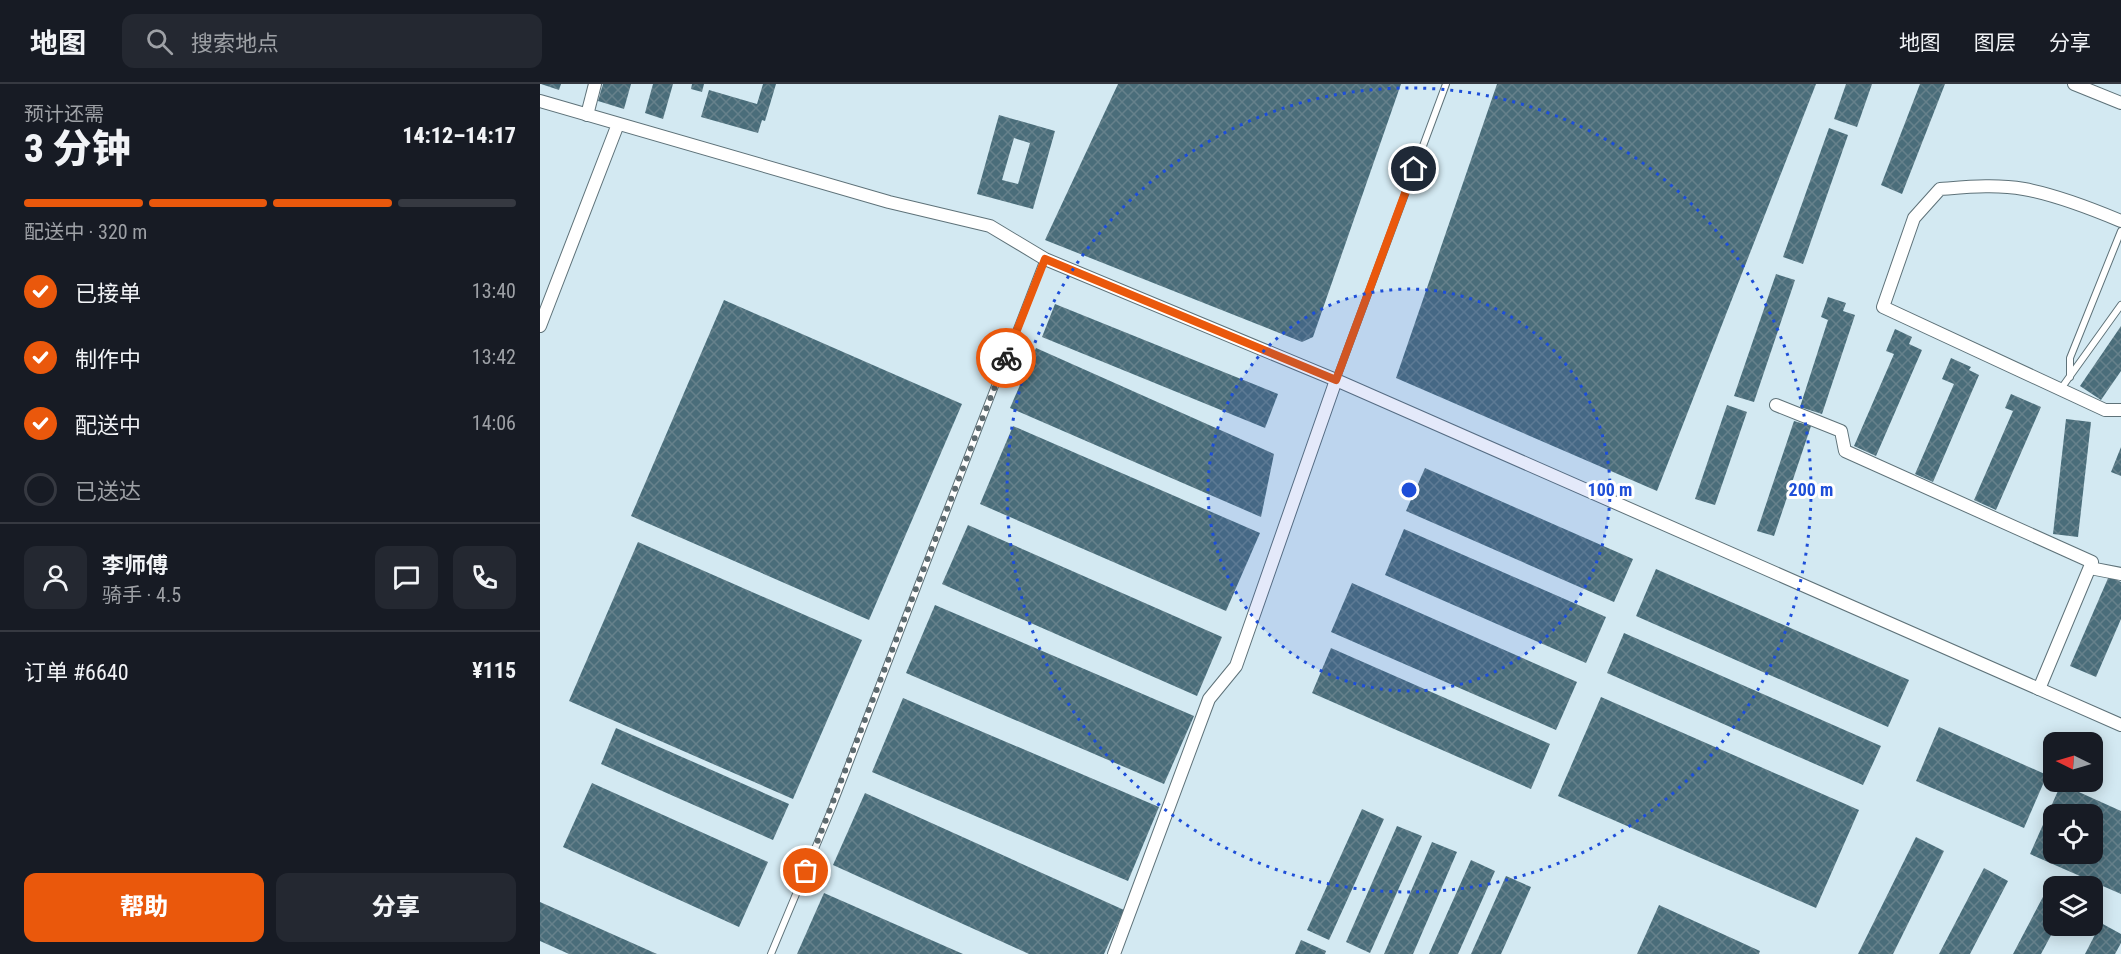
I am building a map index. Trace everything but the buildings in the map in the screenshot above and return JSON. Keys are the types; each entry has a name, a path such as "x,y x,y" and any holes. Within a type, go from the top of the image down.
{"street":[{"path":"587,115 595,84"},
{"path":"2074,84 2121,103"},
{"path":"540,100 890,202 990,226 1045,259 1336,380 2121,725"},
{"path":"540,326 618,124"},
{"path":"2121,221 2083,205 2023,188 1978,186 1940,189 1914,218 1883,307 2060,391 2105,410 2121,410"},
{"path":"1114,954 1209,699 1236,666 1336,380"},
{"path":"1776,405 1841,431 1845,451 2092,562 2039,689"},
{"path":"2090,568 2121,574"}],"lane":[{"path":"1336,380 1446,84"},
{"path":"2070,377 2070,358 2121,231"},
{"path":"771,954 832,808 1045,259"},
{"path":"2060,391 2121,305"}],"way so far":[{"path":"806,871 1006,358"}],"route":[{"path":"1006,358 1045,259 1336,380 1414,169"}]}
